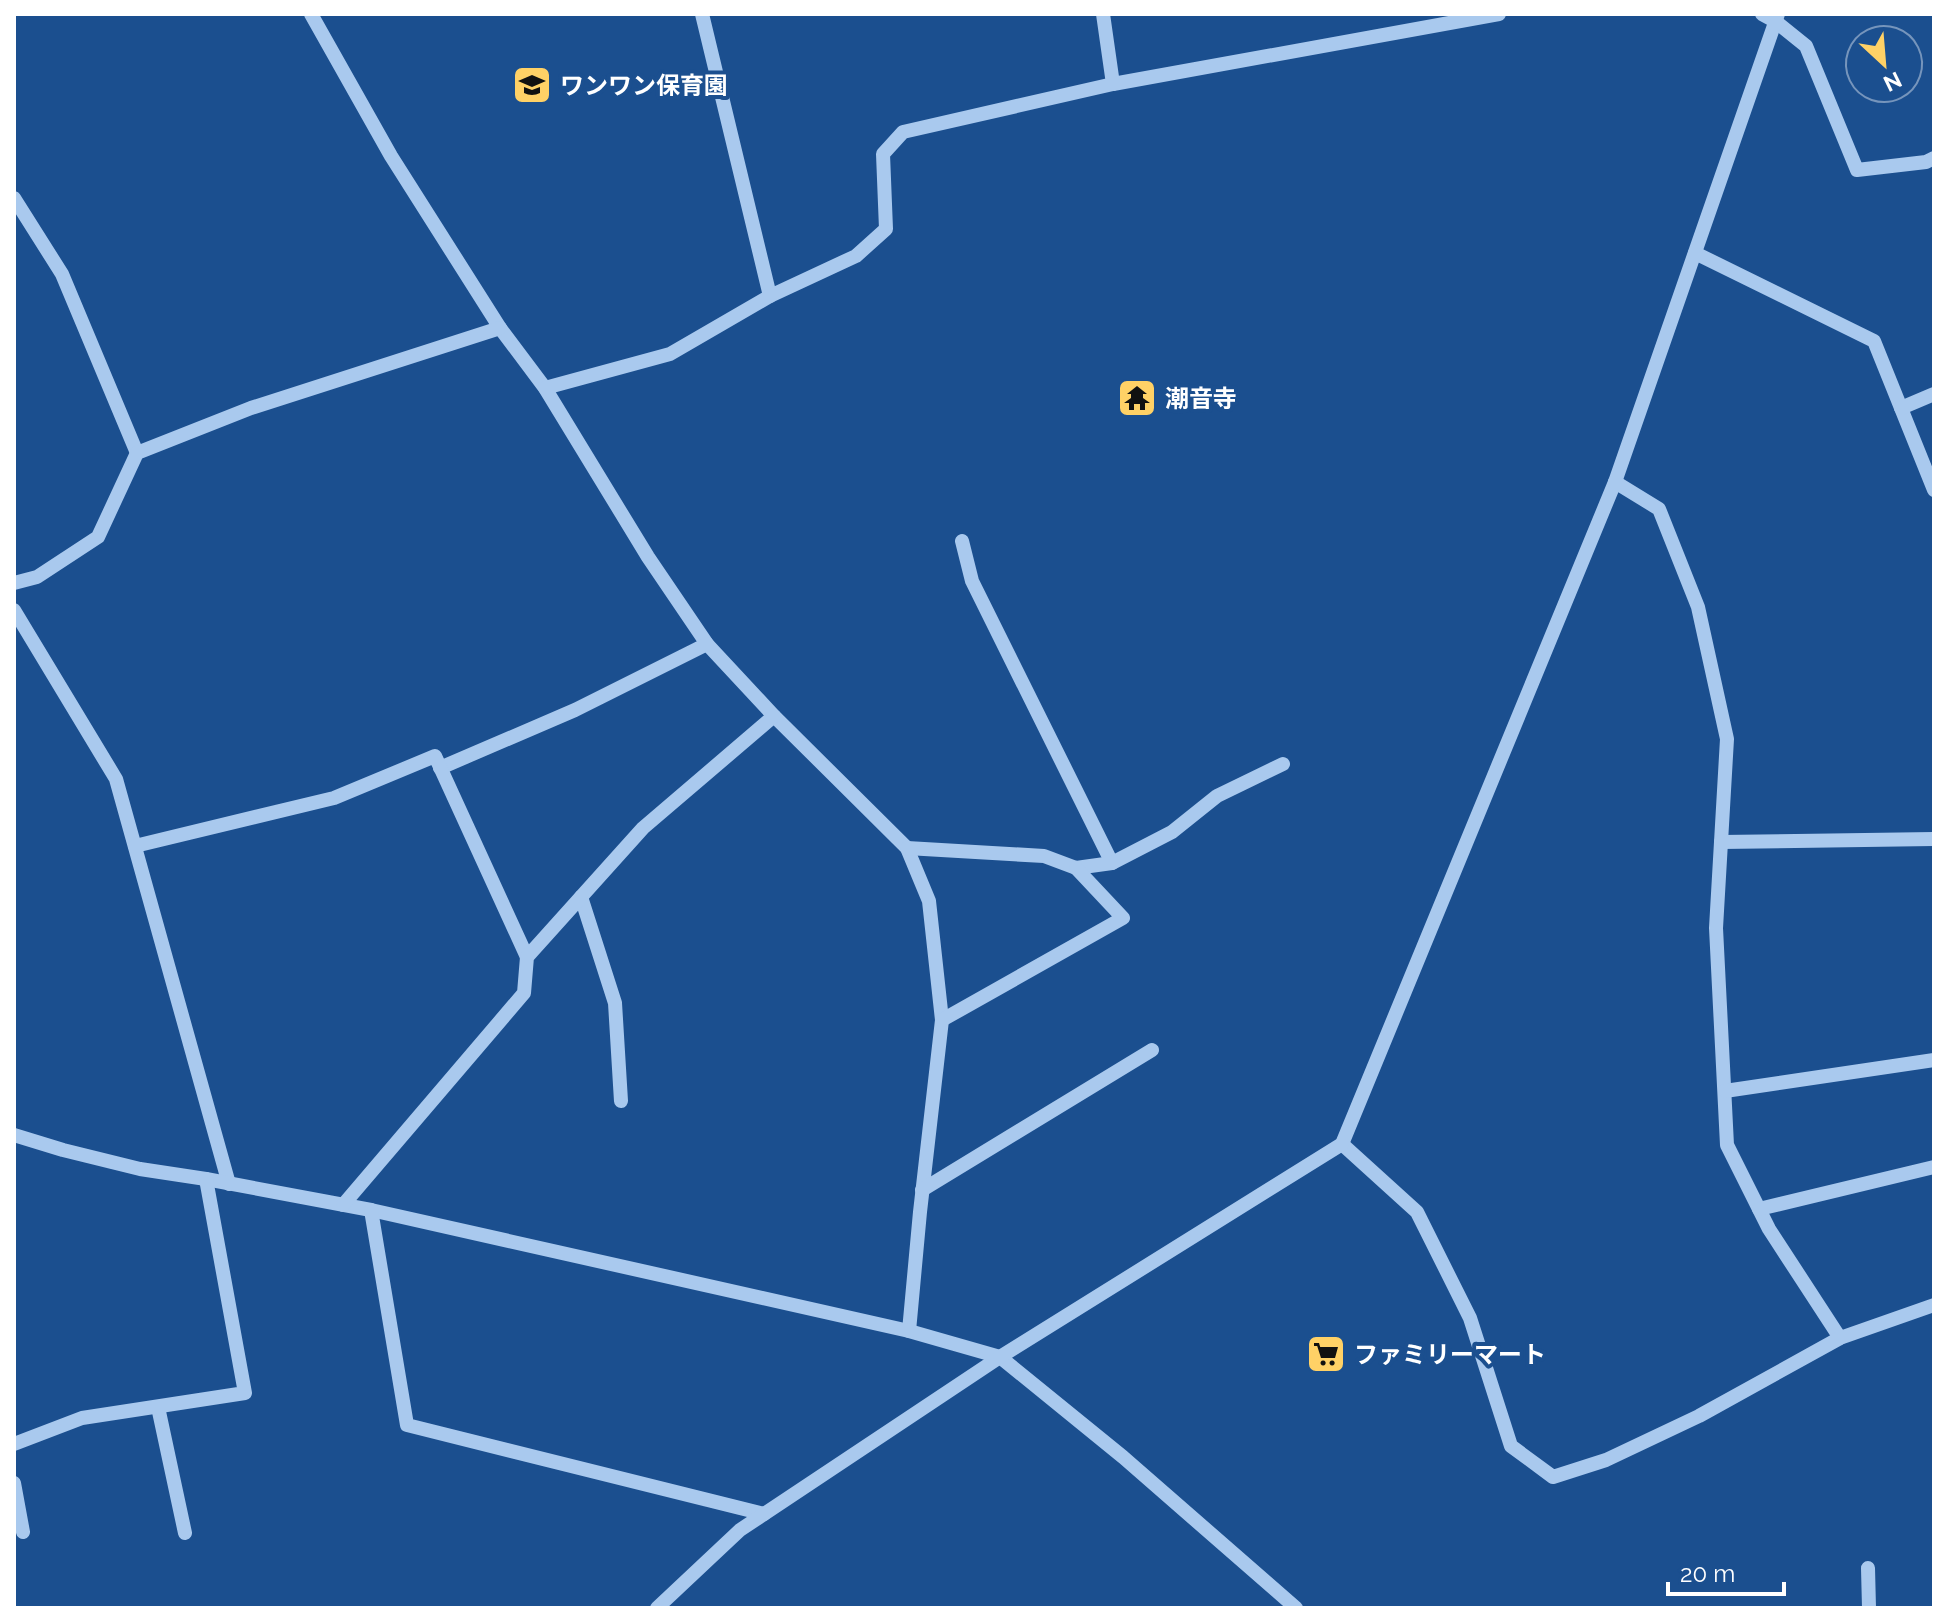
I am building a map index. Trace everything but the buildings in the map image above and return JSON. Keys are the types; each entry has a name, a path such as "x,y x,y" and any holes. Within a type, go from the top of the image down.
{"street":[{"path":"311,14 391,156 500,328 545,388 648,557 707,644 774,716 907,848 929,901 942,1020 909,1331"},
{"path":"702,14 770,296"},
{"path":"1103,14 1113,84"},
{"path":"545,388 670,354 770,296 856,256 886,229 883,154 903,132 1113,84 1499,14"},
{"path":"657,1608 740,1530 1000,1357 1342,1144 1615,482 1695,253 1772,16 1806,46 1857,170 1926,162 1934,158"},
{"path":"14,198 62,274 137,453"},
{"path":"1695,253 1874,341 1934,490"},
{"path":"14,583 37,577 98,537 137,453 251,408 500,328"},
{"path":"1901,408 1934,394"},
{"path":"1615,482 1659,509 1698,607 1727,739 1716,928 1727,1145 1769,1229 1840,1338"},
{"path":"962,541 972,581 1112,863"},
{"path":"14,610 116,779 229,1184"},
{"path":"440,768 575,710 707,644"},
{"path":"527,957 643,828 774,716"},
{"path":"135,846 334,798 435,756 527,957 524,993 343,1205"},
{"path":"1076,868 1112,863 1172,832 1217,796 1283,764"},
{"path":"1721,842 1934,839"},
{"path":"907,848 1044,856 1076,868 1123,918 942,1020"},
{"path":"581,897 615,1003 621,1101"},
{"path":"922,1190 1152,1050"},
{"path":"1725,1091 1934,1060"},
{"path":"14,1135 140,1169 371,1210 909,1331 1000,1357 1123,1457 1296,1608"},
{"path":"1342,1144 1417,1212 1470,1318 1511,1446 1553,1477 1606,1460 1699,1416 1840,1338 1934,1305"},
{"path":"1759,1209 1934,1167"},
{"path":"14,1444 82,1418 245,1393 206,1179"},
{"path":"371,1210 407,1425 764,1514"},
{"path":"158,1407 185,1533"},
{"path":"14,1483 23,1532"},
{"path":"1868,1568 1869,1608"}],"place":[{"name":"ワンワン保育園","path":"532,85"},
{"name":"潮音寺","path":"1137,398"},
{"name":"ファミリーマート","path":"1326,1354"}]}
